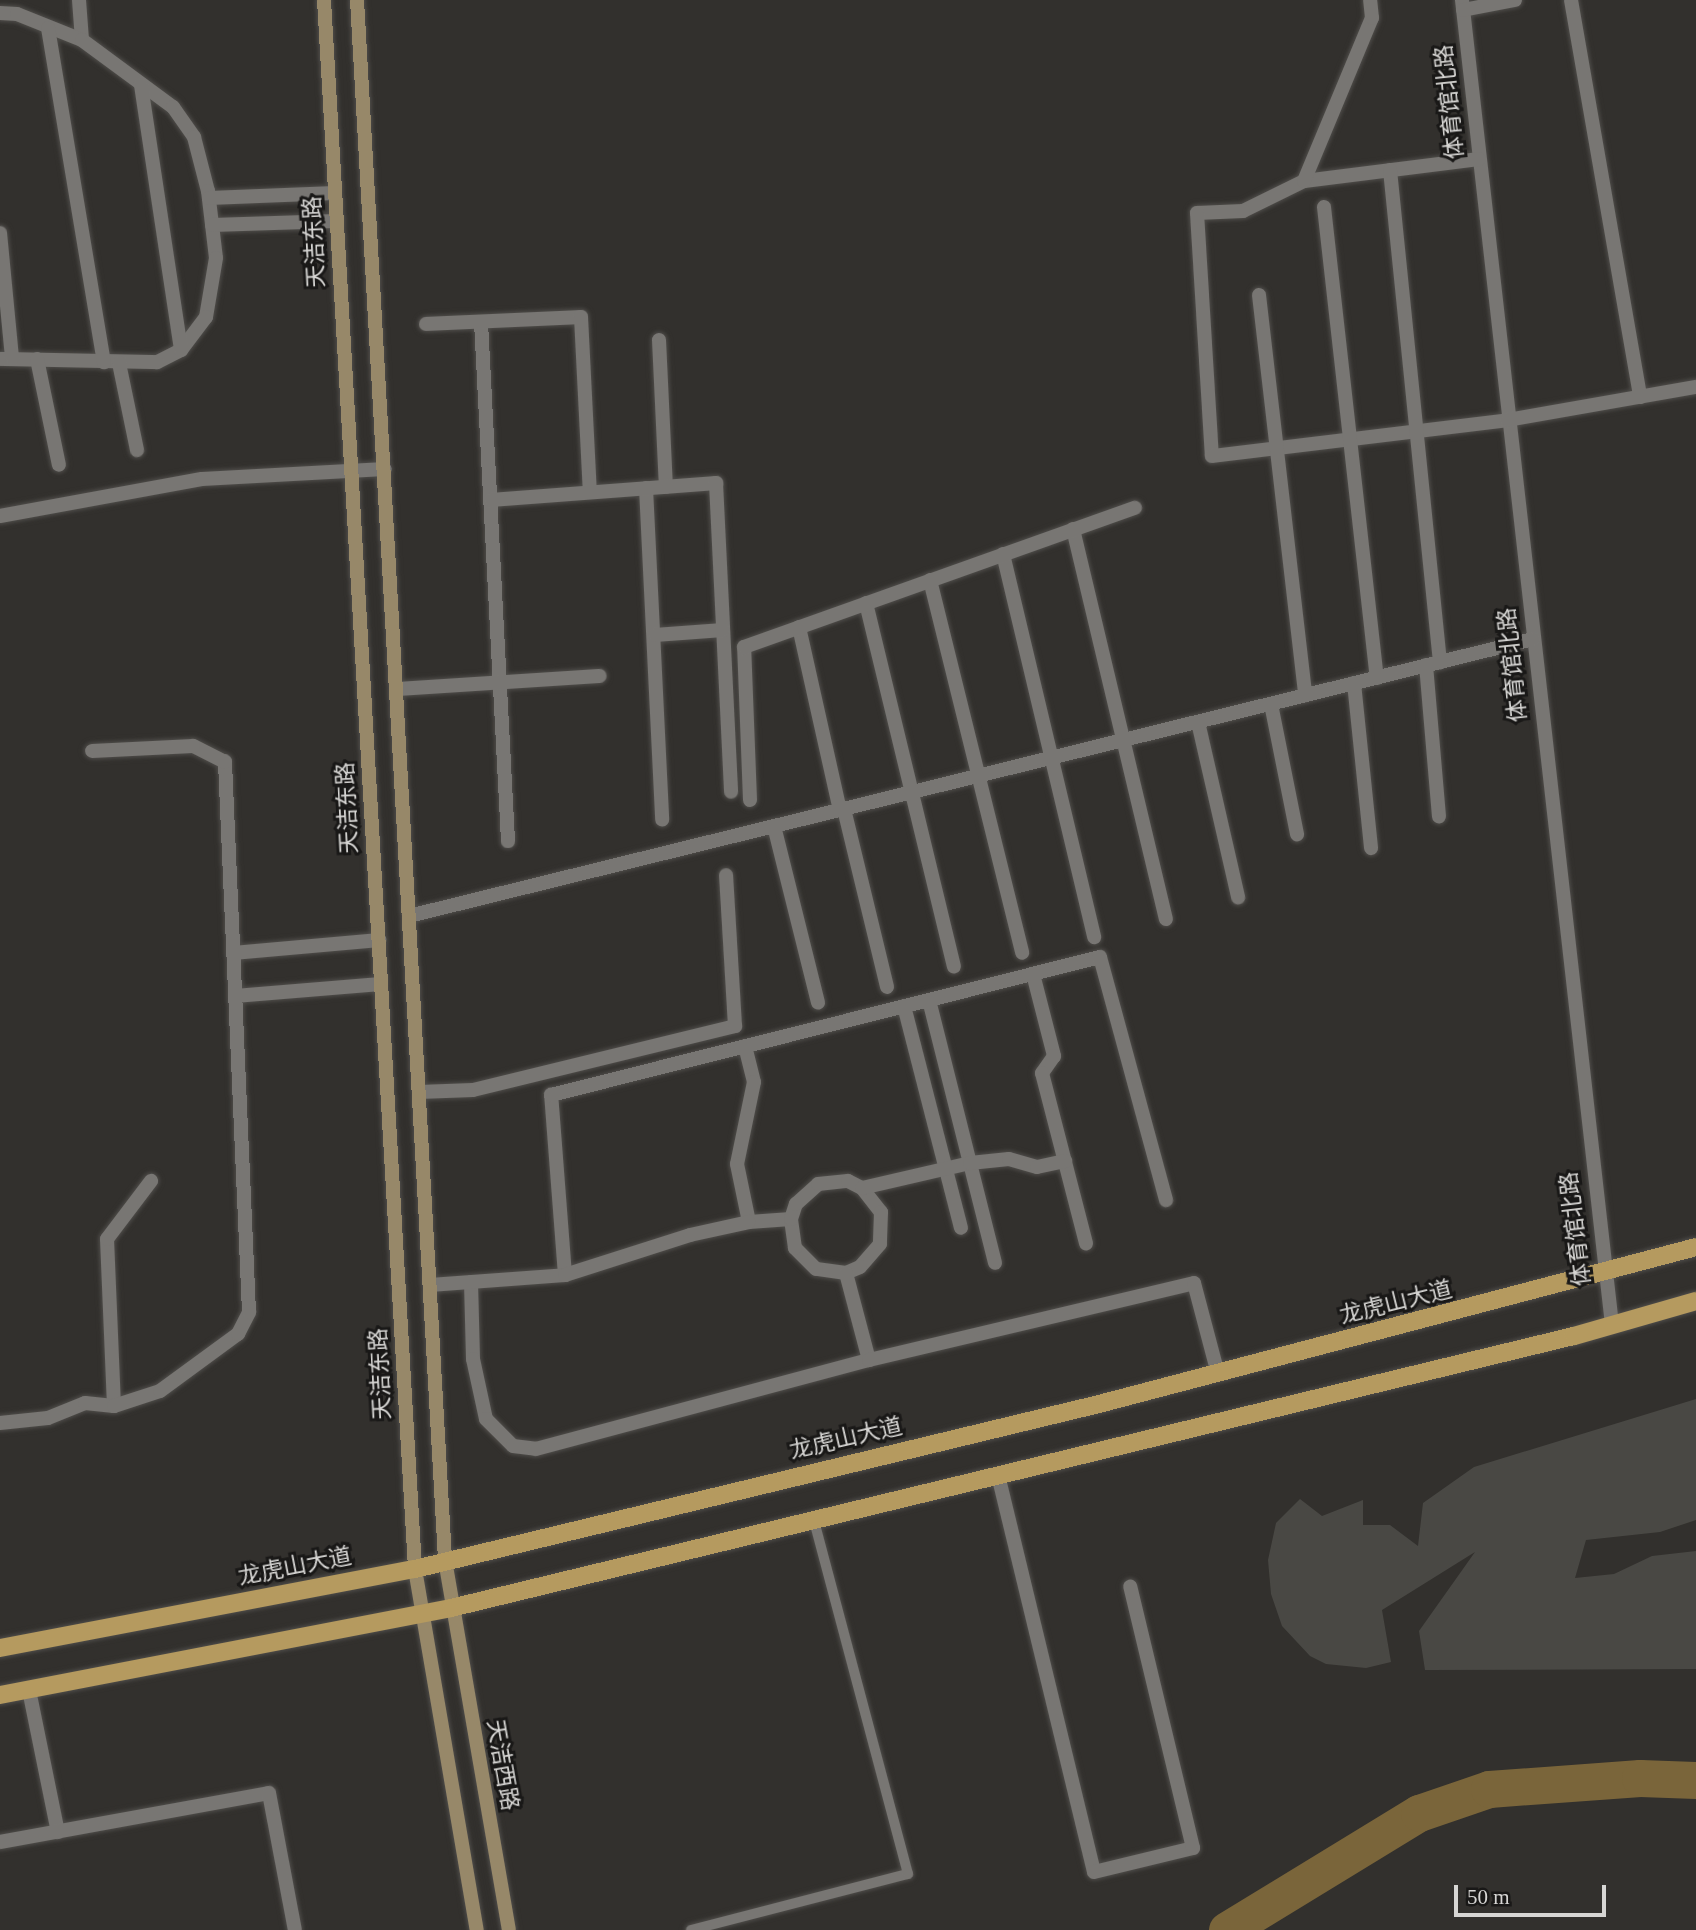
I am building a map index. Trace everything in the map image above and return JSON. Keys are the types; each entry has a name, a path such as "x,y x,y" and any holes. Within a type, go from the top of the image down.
{"main road":[{"name":"天洁东路","path":"324,0 415,1569 421,1614"},
{"path":"357,0 445,1560 451,1608"},
{"name":"龙虎山大道","path":"0,1648 415,1569 1217,1374 1696,1247"},
{"path":"0,1695 451,1608 1612,1325 1696,1301"},
{"name":"天洁西路","path":"451,1608 509,1930"},
{"path":"421,1614 477,1930"}],"street":[{"path":"79,0 82,40"},
{"path":"1304,181 1371,18 1370,0"},
{"path":"1462,5 1515,0"},
{"path":"1571,0 1640,397"},
{"name":"体育馆北路","path":"1462,5 1603,1273 1612,1325"},
{"path":"0,233 6,358 157,362 181,350 206,317 216,258 209,198 194,137 173,107 82,40 7,9"},
{"path":"48,28 111,362 137,450"},
{"path":"141,85 181,350"},
{"path":"1479,159 1304,181 1243,211 1197,214 1212,456 1508,420 1696,387"},
{"path":"1390,170 1416,431 1433,664 1439,816"},
{"path":"209,198 335,193"},
{"path":"1324,207 1377,678"},
{"path":"212,225 337,220"},
{"path":"1259,295 1305,695"},
{"path":"426,324 582,317 590,492"},
{"path":"481,322 508,841"},
{"path":"659,340 666,487"},
{"path":"37,359 59,466"},
{"path":"0,516 202,479 385,469"},
{"path":"491,500 716,483 731,792"},
{"path":"646,488 662,820"},
{"path":"750,800 744,647 1135,508"},
{"path":"1073,530 1166,919"},
{"path":"1003,554 1094,937"},
{"path":"930,580 1022,953"},
{"path":"866,603 954,966"},
{"path":"799,627 887,987"},
{"path":"655,635 723,630"},
{"path":"409,916 1533,639"},
{"path":"397,689 600,676"},
{"path":"1354,683 1370,848"},
{"path":"1271,704 1297,834"},
{"path":"1198,722 1238,897"},
{"path":"0,1423 48,1418 85,1403 114,1406 160,1391 238,1334 249,1312 225,762 193,746 92,751"},
{"path":"774,826 818,1003"},
{"path":"419,1092 472,1090 735,1026 726,875"},
{"path":"233,953 379,940"},
{"path":"565,1275 551,1095 1100,957 1166,1200"},
{"path":"1033,974 1054,1056 1042,1073 1086,1243"},
{"path":"235,996 381,984"},
{"path":"929,1000 995,1263"},
{"path":"904,1006 961,1228"},
{"path":"745,1046 754,1082 737,1164 749,1222"},
{"path":"862,1188 970,1163 1009,1159 1037,1167 1065,1161"},
{"path":"114,1406 107,1239 151,1181"},
{"path":"848,1181 862,1188 881,1212 883,1228 872,1258 846,1273 816,1269 804,1260 791,1234 791,1219 796,1204 818,1184 848,1181"},
{"path":"430,1285 565,1275 691,1235 749,1222 791,1219"},
{"path":"846,1273 869,1360"},
{"path":"471,1282 472,1359 486,1419 513,1446 536,1449 869,1360 1194,1283 1217,1374"},
{"path":"998,1475 1094,1872 1193,1848 1130,1586"},
{"path":"29,1690 58,1832"},
{"path":"0,1842 270,1793 295,1930"}],"lane":[{"path":"691,1930 908,1874 814,1520"}],"building":[{"path":"1696,1399 1696,1520 1660,1532 1586,1540 1575,1578 1614,1574 1652,1556 1696,1551 1696,1669 1425,1670 1419,1631 1475,1552 1382,1610 1391,1662 1366,1668 1326,1664 1310,1656 1282,1626 1271,1594 1268,1560 1276,1523 1300,1499 1322,1516 1363,1500 1363,1525 1390,1525 1418,1546 1423,1503 1474,1467"}],"waterway":[{"path":"1227,1930 1419,1813 1489,1789 1640,1778 1696,1780"}]}
